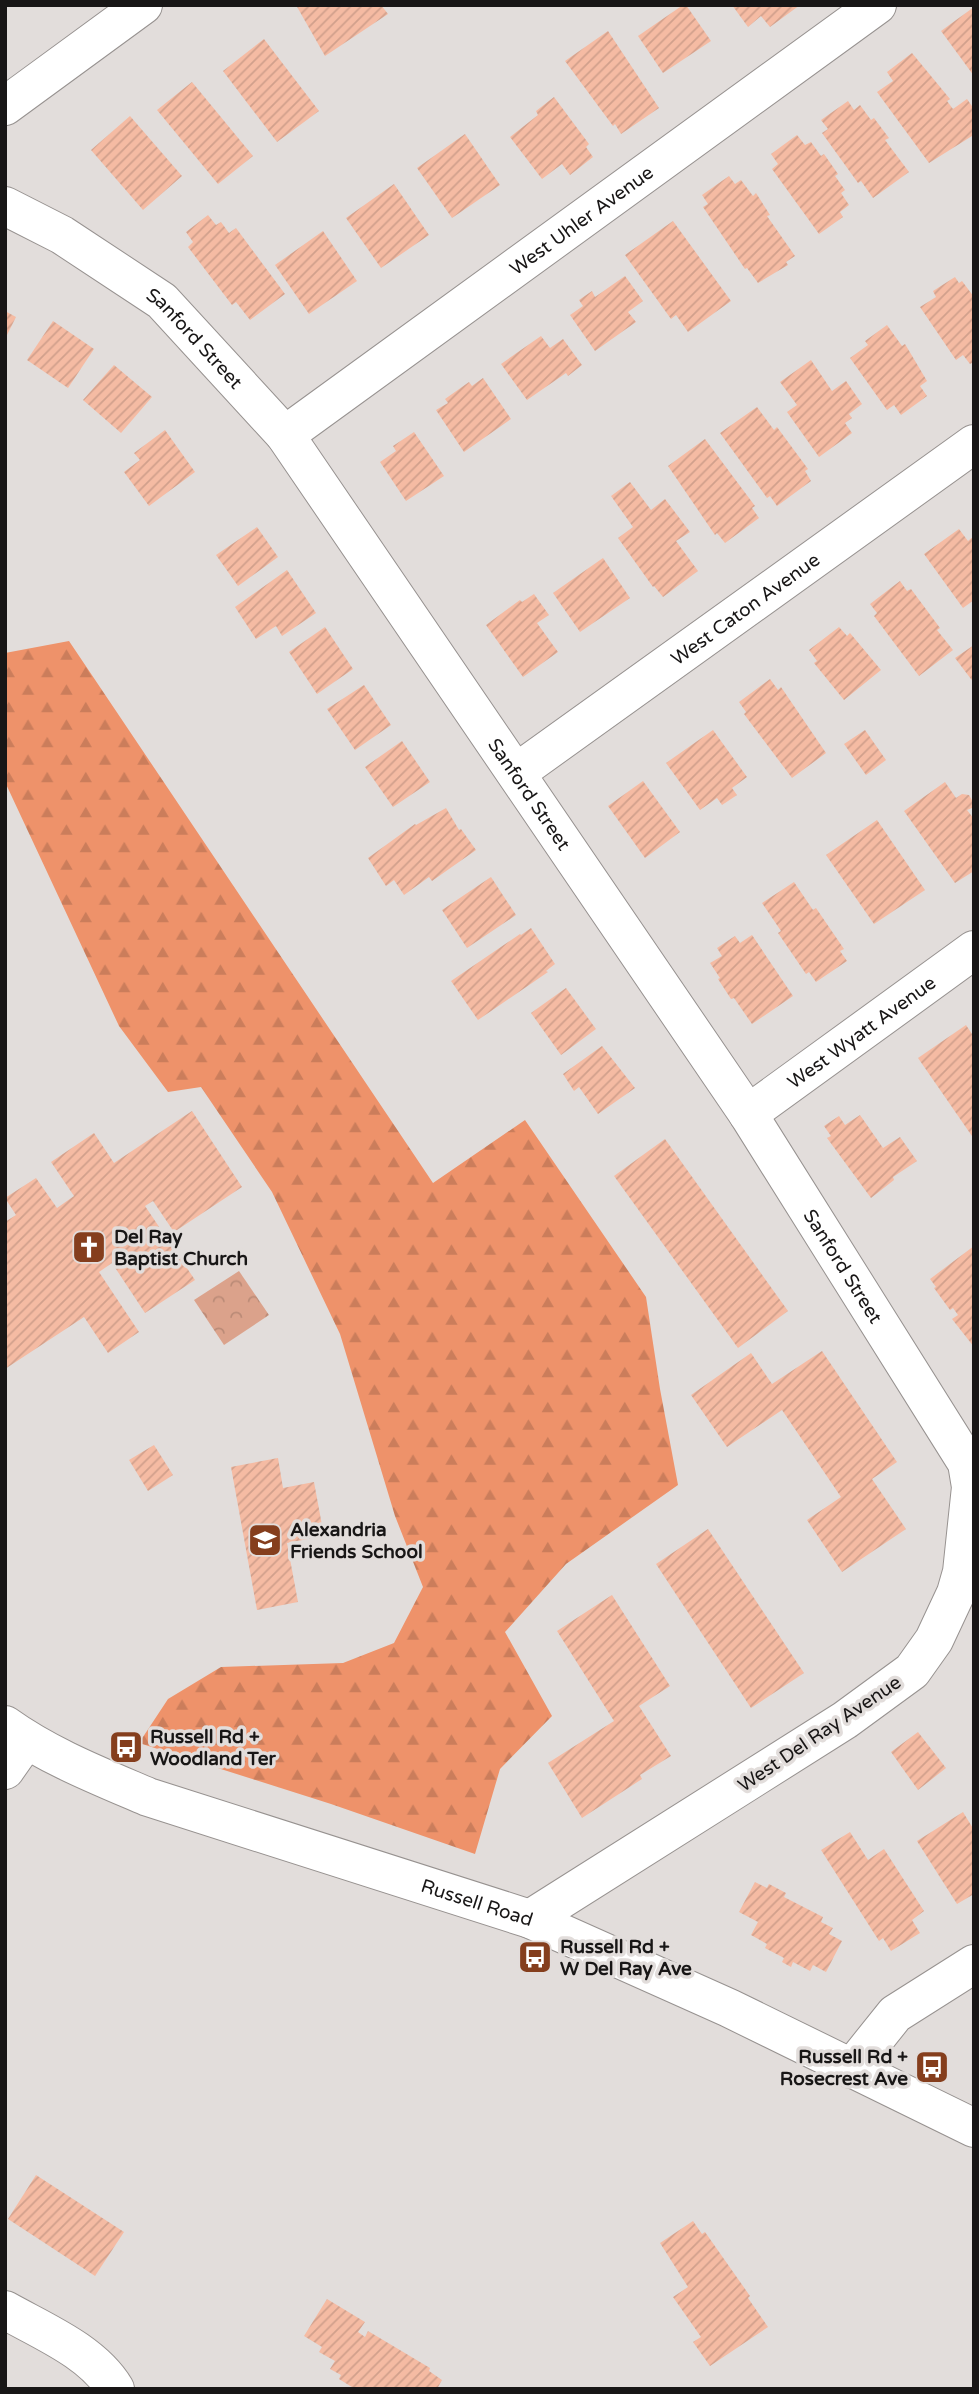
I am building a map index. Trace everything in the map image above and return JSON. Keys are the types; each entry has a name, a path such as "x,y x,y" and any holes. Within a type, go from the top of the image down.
{"street":[{"path":"5,106 102,17 143,5"},
{"name":"West Uhler Avenue","path":"285,435 877,5"},
{"name":"Sanford Street","path":"5,206 62,236 162,301 285,435 748,1114 970,1460"},
{"name":"West Caton Avenue","path":"516,773 974,444"},
{"name":"West Wyatt Avenue","path":"748,1114 974,950"},
{"name":"West Del Ray Avenue","path":"530,1919 845,1720 912,1671 934,1640 956,1593 962,1572 971,1488 970,1460"},
{"name":"Russell Road","path":"12,1745 148,1797 530,1919 729,2008 974,2128"},
{"path":"851,2069 895,2014 974,1964"},
{"path":"5,2310 78,2351 108,2378 115,2389"}],"green space":[{"path":"69,641 433,1183 525,1120 646,1297 678,1485 566,1564 505,1632 552,1716 500,1769 475,1854 331,1804 139,1743 168,1699 221,1667 343,1663 394,1643 423,1587 395,1516 340,1334 272,1192 201,1087 168,1092 119,1026 5,782 5,653"},
{"path":"239,1271 269,1315 224,1345 194,1300"}],"building":[{"path":"296,5 381,5 388,14 325,56"},
{"path":"686,5 711,41 663,73 638,36"},
{"path":"732,5 800,5 770,27 761,16 748,27"},
{"path":"974,7 974,76 941,31"},
{"path":"608,31 659,108 621,134 565,61"},
{"path":"264,39 319,111 277,142 223,71"},
{"path":"912,53 950,99 947,101 953,109 967,99 974,109 972,136 929,163 877,92 893,81 887,72"},
{"path":"192,82 253,156 218,184 157,110"},
{"path":"554,97 589,144 586,147 593,157 570,175 562,164 542,179 510,137 538,115 536,111"},
{"path":"848,101 854,110 860,105 871,120 874,118 889,138 885,140 909,172 873,198 861,181 858,183 822,133 828,129 821,120"},
{"path":"130,116 182,176 143,210 91,150"},
{"path":"465,134 500,185 452,218 417,168"},
{"path":"797,135 805,145 811,142 821,156 824,154 838,174 835,176 845,190 841,193 849,205 840,212 843,217 819,234 772,169 778,164 771,154"},
{"path":"729,176 735,184 741,180 753,196 756,193 770,215 767,216 795,256 786,262 788,265 758,283 747,268 745,269 703,207 708,204 702,195"},
{"path":"394,184 429,235 381,268 346,218"},
{"path":"208,215 216,225 221,222 229,233 236,228 285,294 250,320 236,302 232,305 188,247 193,242 186,232"},
{"path":"673,221 731,301 688,332 676,315 671,319 625,255"},
{"path":"323,231 357,281 309,314 275,265"},
{"path":"625,276 643,301 628,312 636,322 595,351 570,315 583,306 579,300 592,291 595,297"},
{"path":"955,277 959,283 962,281 974,297 974,362 970,364 963,355 956,360 920,307 936,297 933,291"},
{"path":"5,311 16,317 5,339"},
{"path":"53,321 94,349 68,388 27,360"},
{"path":"887,325 902,346 905,344 927,381 920,386 927,396 901,415 894,405 887,410 850,358 868,345 865,341"},
{"path":"541,336 550,348 563,339 582,365 527,400 501,364"},
{"path":"811,360 832,391 846,381 862,404 849,414 852,418 845,423 852,433 819,457 787,412 797,405 780,382"},
{"path":"114,365 152,397 121,433 83,400"},
{"path":"483,378 511,419 464,452 436,410 448,403 445,399 469,382 472,386"},
{"path":"757,407 774,430 777,427 808,469 805,471 811,481 777,506 770,496 767,498 720,433"},
{"path":"165,430 195,472 149,506 124,472 140,460 134,453"},
{"path":"414,432 444,476 406,501 380,462 396,451 393,446"},
{"path":"705,439 755,506 752,508 759,518 725,543 717,533 715,535 668,466"},
{"path":"630,482 651,510 665,499 690,532 676,541 698,571 663,597 618,538 633,527 611,496"},
{"path":"257,527 278,557 238,586 216,555"},
{"path":"959,529 968,541 974,536 974,600 963,608 924,554"},
{"path":"603,558 630,598 580,632 553,593"},
{"path":"287,570 316,613 282,636 276,626 256,639 235,607"},
{"path":"900,581 907,591 911,589 953,650 919,676 874,616 877,613 870,604"},
{"path":"534,594 549,615 537,623 558,652 523,677 486,625 520,600 522,602"},
{"path":"325,627 353,669 317,694 289,652"},
{"path":"839,627 847,636 850,633 881,670 844,700 814,663 817,661 809,650"},
{"path":"974,645 974,683 955,658"},
{"path":"770,679 778,690 781,687 826,753 792,778 744,714 746,712 739,702"},
{"path":"364,685 391,725 355,750 327,709"},
{"path":"713,730 747,777 732,788 737,795 722,805 717,798 700,810 666,763"},
{"path":"865,730 886,760 866,775 844,744"},
{"path":"402,741 430,782 393,807 365,767"},
{"path":"643,781 680,832 645,858 608,806"},
{"path":"945,782 956,798 962,794 969,795 973,802 972,808 967,810 974,819 974,871 955,883 904,811"},
{"path":"446,808 459,830 461,829 476,850 432,881 429,877 404,895 394,880 386,886 368,858 415,824"},
{"path":"877,820 925,890 874,924 826,855"},
{"path":"491,877 516,915 467,948 442,910"},
{"path":"794,882 844,949 840,951 847,961 816,982 809,972 806,974 778,933 781,931 762,903"},
{"path":"531,928 555,964 546,971 548,972 478,1020 451,981"},
{"path":"752,935 793,996 752,1024 734,998 731,999 710,963 722,956 717,948 735,936 740,943"},
{"path":"566,988 596,1029 561,1055 531,1013"},
{"path":"966,1025 974,1037 974,1139 918,1058"},
{"path":"602,1046 635,1088 598,1114 579,1087 574,1091 563,1074"},
{"name":"Del Ray Baptist Church","path":"192,1111 242,1187 174,1232 153,1201 145,1206 195,1280 145,1313 112,1263 99,1272 139,1332 108,1353 84,1317 5,1369 5,1222 16,1215 5,1198 36,1178 57,1208 74,1196 51,1162 94,1133 114,1163"},
{"path":"860,1115 883,1148 900,1137 917,1161 893,1177 894,1180 871,1198 827,1138 831,1136 824,1126 839,1116 845,1125"},
{"path":"665,1139 788,1311 738,1348 614,1176"},
{"path":"974,1246 974,1347 952,1319 958,1315 953,1308 950,1310 930,1279"},
{"path":"822,1351 897,1462 872,1479 906,1529 842,1572 807,1520 841,1497 782,1410 727,1447 691,1395 751,1353 772,1384"},
{"path":"154,1445 173,1475 148,1491 129,1460"},
{"path":"278,1458 283,1488 314,1482 324,1536 287,1543 298,1602 257,1610 231,1467"},
{"path":"708,1529 804,1673 751,1708 656,1564"},
{"path":"612,1595 670,1686 639,1706 671,1756 640,1775 642,1779 582,1818 548,1763 614,1721 557,1631"},
{"path":"918,1732 946,1768 918,1790 891,1752"},
{"path":"963,1812 974,1830 974,1894 957,1904 917,1841"},
{"path":"850,1832 868,1860 884,1849 924,1911 912,1920 920,1933 891,1951 883,1938 879,1941 821,1850"},
{"path":"755,1882 767,1888 769,1884 786,1893 784,1897 823,1917 821,1922 833,1928 829,1934 842,1941 826,1972 813,1965 810,1971 793,1962 791,1967 782,1962 784,1958 765,1948 767,1944 751,1935 758,1922 739,1912"},
{"path":"36,2175 124,2232 95,2276 8,2219"},
{"path":"693,2221 702,2234 705,2232 750,2296 748,2298 768,2327 710,2366 693,2342 701,2337 673,2297 688,2287 660,2243"},
{"path":"327,2299 365,2322 358,2332 365,2337 368,2331 430,2368 429,2371 442,2380 437,2389 355,2389 339,2379 341,2375 330,2369 335,2361 319,2352 322,2347 304,2336"}],"place":[{"name":"Del Ray Baptist Church","path":"89,1247"},
{"name":"Alexandria Friends School","path":"265,1540"},
{"name":"Russell Rd + Woodland Ter","path":"126,1747"},
{"name":"Russell Rd + W Del Ray Ave","path":"535,1957"},
{"name":"Russell Rd + Rosecrest Ave","path":"932,2067"}]}
